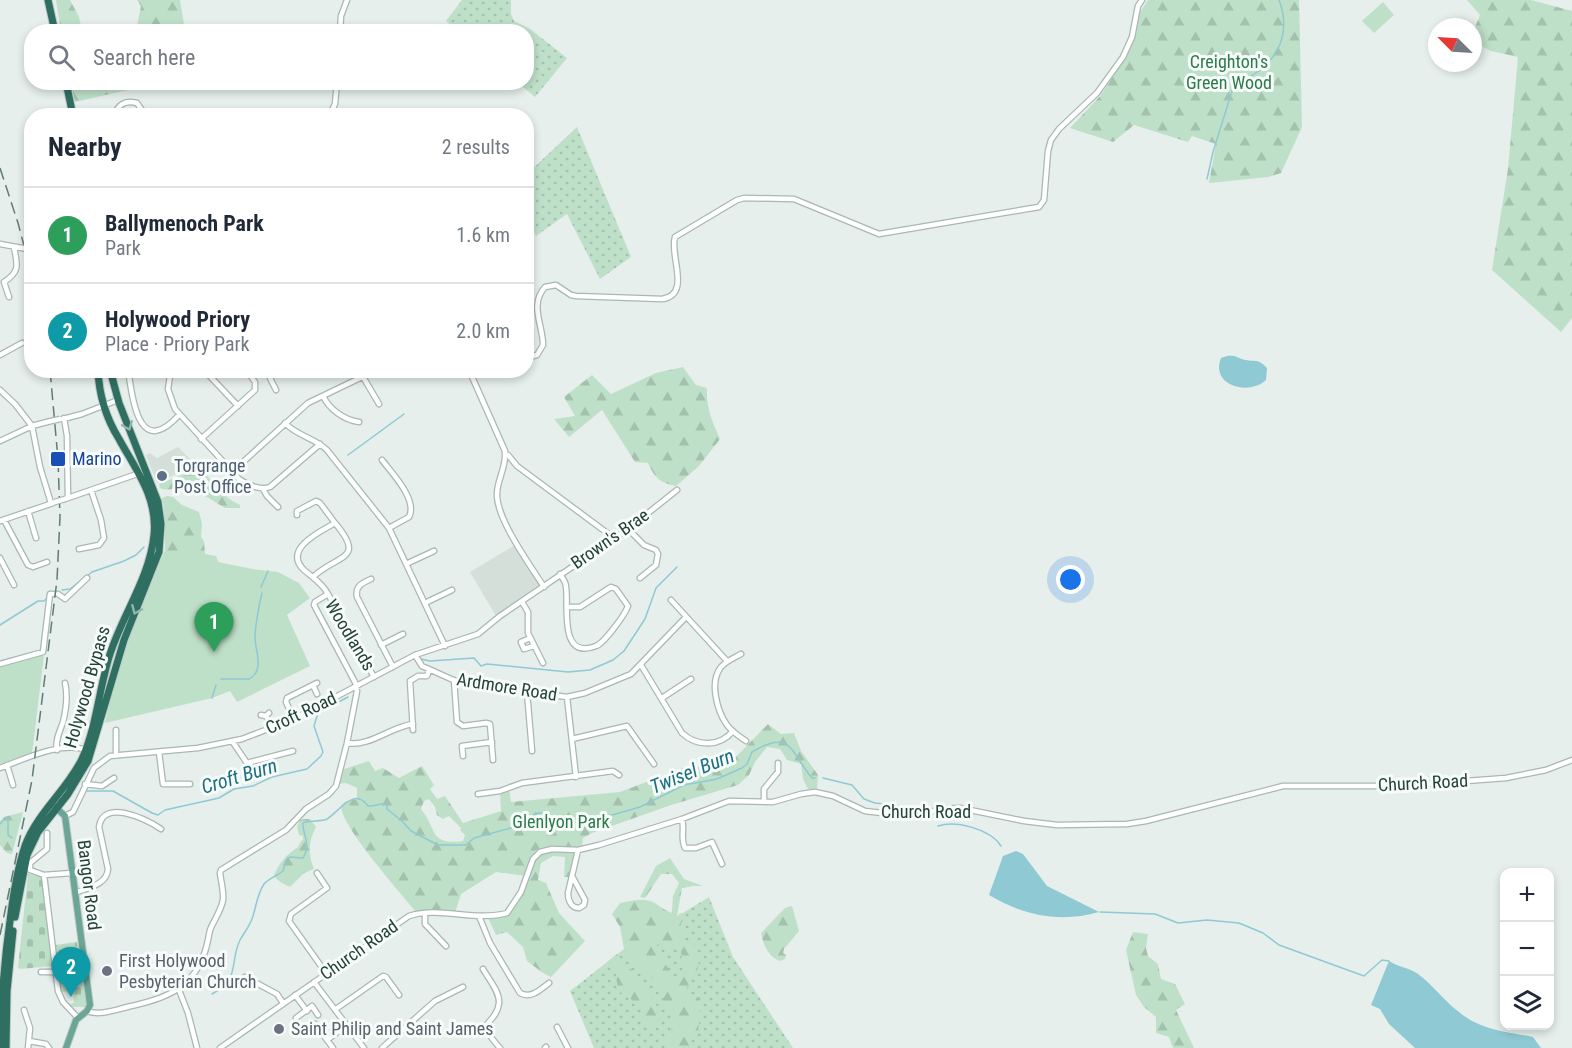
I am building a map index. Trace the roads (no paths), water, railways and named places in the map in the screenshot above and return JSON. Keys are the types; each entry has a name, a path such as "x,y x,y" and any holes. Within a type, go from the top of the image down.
{"highway":[{"path":"48,0 53,24"},
{"path":"68,90 72,108"},
{"path":"99,378 105,408 119,440 140,473 152,507 157,541"},
{"path":"89,751 120,650 156,560 161,524 159,502 118,402 112,378"},
{"path":"105,408 118,402"},
{"name":"Holywood Bypass","path":"0,1048 3,986 17,875 26,844 32,832 73,786 89,751"},
{"name":"Holywood Bypass","path":"6,1048 8,980 14,925 24,869 27,855 54,806"}],"main road":[{"name":"Bangor Road","path":"54,806 65,816 90,1003 87,1011"},
{"path":"66,1048 78,1018 87,1011"}],"street":[{"path":"340,24 347,0"},
{"path":"534,356 543,345 537,310 544,288 556,285 576,296 662,299 670,297 676,292 678,284 675,237 685,229 741,199 794,199 879,234 1039,207 1044,200 1051,140 1059,129 1097,93 1123,57 1132,37 1138,6 1142,0"},
{"path":"333,108 336,90"},
{"path":"119,108 129,102 137,103 140,108"},
{"path":"0,243 24,248"},
{"path":"9,297 4,282 14,276 17,270 14,247"},
{"path":"0,355 22,343"},
{"path":"130,378 135,404 145,428 152,431 162,430 179,415"},
{"path":"169,378 168,393 179,415 244,482 263,489 270,487 320,444"},
{"path":"212,378 238,406"},
{"path":"201,439 255,388 252,378"},
{"path":"270,378 276,390"},
{"path":"232,472 308,403 360,378"},
{"path":"363,378 379,404"},
{"path":"472,378 505,454 497,490 498,503 510,531 543,587"},
{"path":"0,390 15,404 32,426 40,467 53,502"},
{"path":"323,396 331,408 350,421 359,422"},
{"path":"0,441 32,426 105,408"},
{"path":"62,419 67,436 66,498"},
{"path":"285,423 293,431 320,444 334,458 389,528 445,646"},
{"path":"505,454 508,454 522,471 614,538"},
{"path":"382,460 404,489 411,510 409,517 389,528"},
{"path":"46,561 33,567 29,566 2,521 140,473"},
{"path":"79,549 97,546 104,538 91,489"},
{"path":"263,489 278,507"},
{"name":"Brown's Brae","path":"543,587 628,529 676,490"},
{"path":"297,515 297,511 316,501 349,539 349,550 344,556 313,577"},
{"path":"28,511 36,538"},
{"path":"328,594 300,564 299,550 304,543 335,523"},
{"path":"628,529 645,546 656,550 658,554 656,565 640,578"},
{"path":"406,564 434,551"},
{"path":"0,558 14,585"},
{"path":"560,574 565,582 566,627 569,637 575,644 588,648 600,644 628,606 616,589 611,587 580,607 567,607"},
{"path":"0,664 43,652 50,594 65,599 87,578"},
{"path":"371,579 359,585 356,595 393,667"},
{"name":"Croft Road","path":"116,755 198,748 232,741 272,728 357,687 415,655 478,634 543,587"},
{"path":"425,603 452,590"},
{"name":"Woodlands","path":"357,687 314,602 328,594 374,677"},
{"path":"671,600 727,661"},
{"path":"522,602 528,612 528,633 543,663"},
{"name":"Ardmore Road","path":"415,655 419,664 429,670 467,684 567,697 576,696 622,679 641,665 686,617"},
{"path":"381,645 403,634"},
{"path":"530,638 521,642 524,649 534,646"},
{"path":"741,654 727,661 718,671 715,689 724,720 746,741"},
{"path":"641,665 682,733 689,739 717,743 726,739 733,731"},
{"path":"347,743 363,743 403,725 413,727 410,681 418,675 427,676 429,670"},
{"path":"454,680 458,724 463,726 489,723 493,760"},
{"path":"662,698 691,680"},
{"path":"294,719 286,702 287,698 315,684 317,694"},
{"path":"57,750 56,744 64,712 67,686"},
{"path":"87,1011 104,1012 158,1000 178,990 193,976 204,955 211,928 222,903 221,870 286,830 306,809 329,794 336,786 347,743 357,687"},
{"path":"527,692 532,751"},
{"path":"567,697 576,777"},
{"path":"266,715 272,728"},
{"path":"572,740 627,726 654,764"},
{"path":"65,816 73,812 97,764 116,755 116,730"},
{"path":"232,741 247,763 293,751"},
{"path":"463,756 462,746 492,742"},
{"path":"0,768 57,750 73,747 89,751"},
{"path":"159,752 163,784 190,784"},
{"name":"Church Road","path":"220,1048 413,914 495,916 507,913 521,892 536,854 552,849 578,850 682,819 729,801 779,801 815,792 827,794 872,812 915,814 960,808 1042,824 1126,824 1283,786 1399,786 1506,778 1546,770 1572,760"},
{"path":"764,802 764,789 778,772 778,763"},
{"path":"7,765 13,785"},
{"path":"478,794 500,791 522,783 613,771 619,775"},
{"path":"86,784 102,786 115,777"},
{"path":"75,893 103,881 108,874 99,827 105,815 113,812 129,815 144,819 161,829"},
{"path":"682,819 684,827 681,837 685,848 696,848 712,843 722,864"},
{"path":"47,833 45,851 29,865 31,872 44,875 72,873"},
{"path":"572,876 585,900 584,905 579,908 573,906 568,900 568,893 578,850"},
{"path":"317,873 327,888 291,914 289,919 290,924 326,973"},
{"path":"44,875 58,991 63,1002 78,1018"},
{"path":"425,914 425,924 446,946"},
{"path":"479,916 490,943 520,993 531,995 549,983"},
{"path":"483,969 498,998 497,1009 488,1022 487,1029 489,1036 500,1048"},
{"path":"40,972 56,972"},
{"path":"336,1009 383,976 399,995"},
{"path":"245,977 277,994 283,1003"},
{"path":"314,982 364,1048"},
{"path":"382,1048 435,1001 460,988 455,982"},
{"path":"178,990 187,1011 197,1048"},
{"path":"295,995 307,1011"},
{"path":"296,1018 312,1006 318,1015"},
{"path":"24,1010 30,1028 28,1048"},
{"path":"315,1024 333,1048"},
{"path":"327,1040 347,1025"},
{"path":"557,1027 568,1048"},
{"path":"29,1041 46,1044 49,1048"}],"water":[{"path":"1227,356 1260,363 1267,368 1266,380 1250,387 1233,386 1221,376 1219,368 1221,358"},
{"path":"1016,851 1023,854 1047,886 1099,912 1070,917 1042,916 1015,908 989,895 1003,856"},
{"path":"1389,961 1418,974 1467,1018 1494,1029 1533,1037 1541,1048 1415,1048 1389,1024 1380,1009 1371,1005"}],"waterway":[{"path":"1207,179 1233,88 1261,69 1279,47 1284,29 1279,0"},
{"path":"348,455 404,414"},
{"path":"87,576 136,555 144,547"},
{"name":"Croft Burn","path":"421,659 430,661 474,658 481,666 487,664 568,672 590,670 613,660 624,651 645,619 656,588 677,567"},
{"path":"261,587 268,571"},
{"path":"62,590 70,589 83,579"},
{"path":"221,679 249,679 257,670 255,635 262,593"},
{"path":"0,625 48,597"},
{"path":"212,698 216,685"},
{"name":"Croft Burn","path":"87,791 113,791 158,815 165,810 219,798 234,789 253,786 272,777 307,769 323,752 314,726 318,713 348,697"},
{"name":"Twisel Burn","path":"212,994 221,988 231,976 237,948 251,922 264,884 283,871 286,860 290,857 303,858 306,853 307,843 303,823 327,819 352,799 363,801 368,806 387,804 387,809 411,831 438,845 466,845 474,838 511,828 537,813 551,816 559,824 580,822 640,807 684,785 717,779 742,768 747,764 752,752 775,742 789,746 812,778 815,778"},
{"path":"823,778 852,785 864,799 875,803 910,809"},
{"name":"Croft Burn","path":"0,824 6,818 8,819 8,835 12,838"},
{"path":"938,826 954,824 972,827 989,835 1001,846"},
{"path":"1100,912 1155,914 1178,923 1207,920 1239,923 1263,933 1279,945 1364,976 1382,960 1389,961"}],"railway":[{"path":"0,168 24,246"},
{"path":"0,935 32,780 57,580 60,517 58,459 51,378"}],"place":[{"name":"Marino","path":"58,459"},
{"name":"Torgrange Post Office","path":"162,476"},
{"name":"Ballymenoch Park","path":"214,652"},
{"name":"First Holywood Pesbyterian Church","path":"107,971"},
{"name":"Holywood Priory","path":"71,997"},
{"name":"Saint Philip and Saint James","path":"279,1029"}],"park label":[{"name":"Creighton's Green Wood","path":"1229,72"},
{"name":"Glenlyon Park","path":"561,822"}]}
